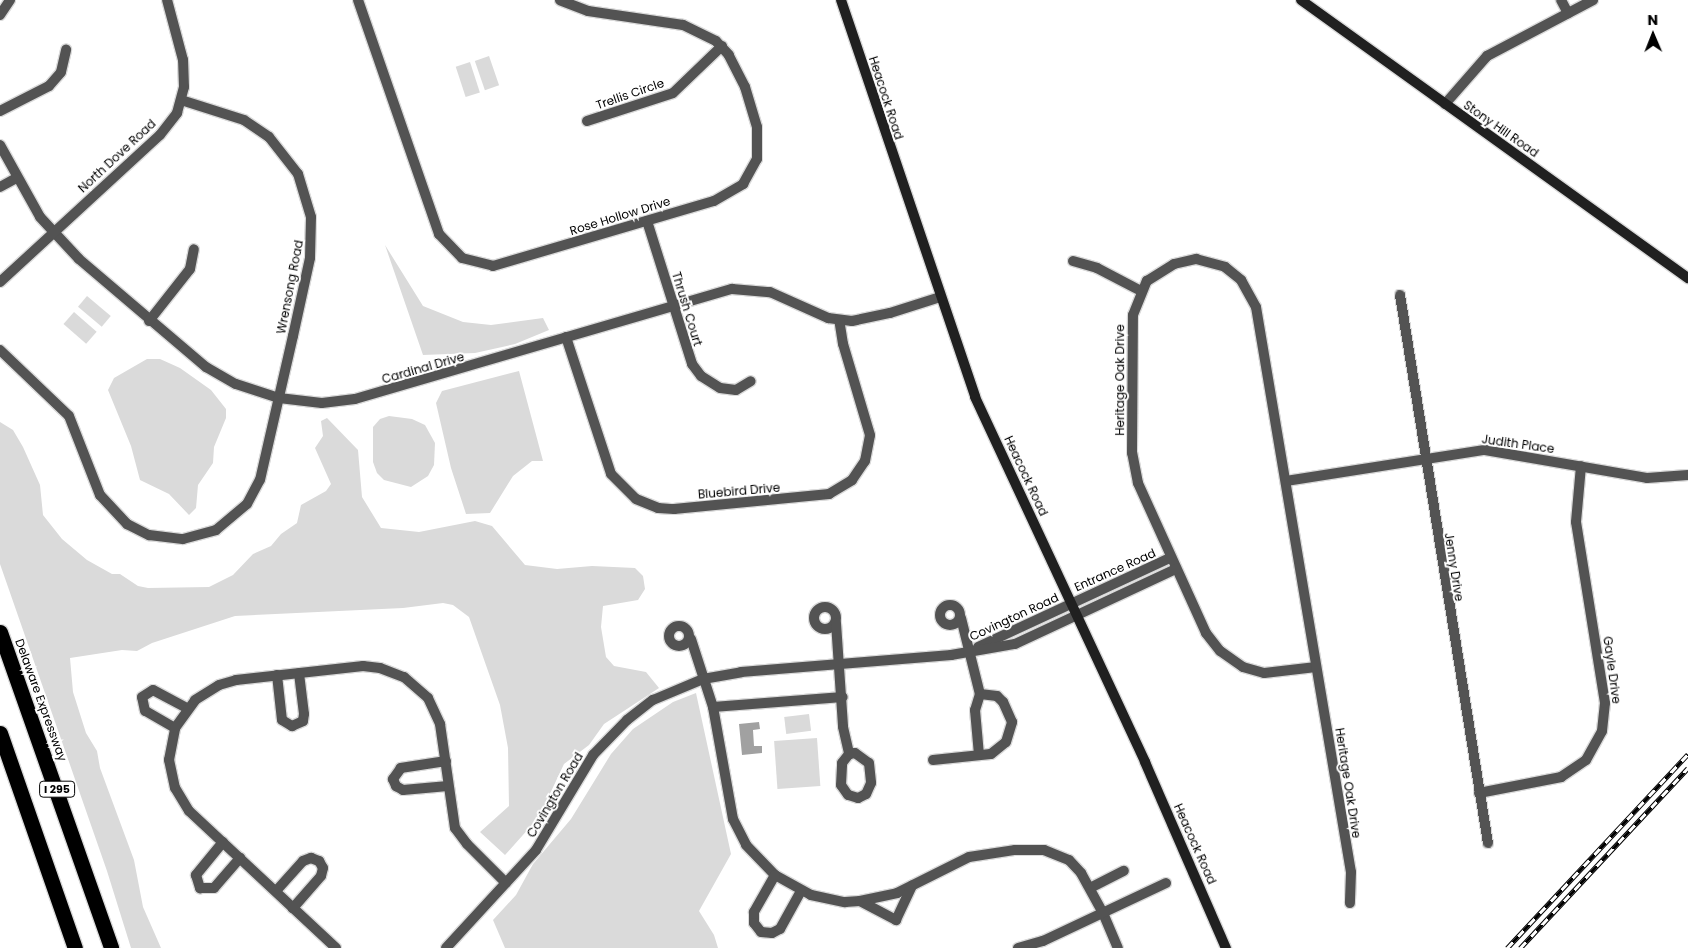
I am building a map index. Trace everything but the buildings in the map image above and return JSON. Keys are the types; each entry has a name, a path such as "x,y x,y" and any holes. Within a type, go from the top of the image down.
{"highway":[{"name":"Delaware Expressway","path":"0,632 111,948"},
{"name":"I 295","path":"0,732 75,948"}],"main road":[{"name":"Heacock Road","path":"841,0 977,402 1070,604 1078,616 1226,948"},
{"name":"Stony Hill Road","path":"1301,0 1688,278"}],"street":[{"path":"0,15 10,0"},
{"name":"North Dove Road","path":"0,282 160,135 177,113 181,100 183,60 167,0"},
{"name":"Rose Hollow Drive","path":"358,0 429,211 448,248 479,264 504,264 723,198 743,184 753,168 759,150 757,127 738,71 722,46 707,34 683,25 588,11 560,0"},
{"path":"1561,0 1568,13"},
{"path":"1445,104 1487,56 1593,0"},
{"name":"Trellis Circle","path":"587,121 673,93 722,46"},
{"path":"0,111 49,86 61,72 66,50"},
{"name":"Wrensong Road","path":"0,350 69,416 92,479 107,504 137,530 164,538 184,539 216,530 247,504 260,480 310,258 312,230 304,187 280,148 253,125 181,100"},
{"name":"Cardinal Drive","path":"0,145 16,178 53,232 149,321 216,374 250,390 279,398 322,403 355,399 742,288 770,292 813,312 839,320 865,320 940,297"},
{"path":"0,187 16,178"},
{"name":"Thrush Court","path":"647,221 687,354 702,376 711,384 730,390 740,389 751,381"},
{"path":"149,321 190,269 194,249"},
{"name":"Heritage Oak Drive","path":"1316,667 1264,673 1230,660 1206,632 1170,558 1138,483 1132,453 1131,334 1133,315 1141,291 1163,268 1196,259 1225,267 1248,289 1256,307 1351,872 1350,903"},
{"path":"1073,261 1097,268 1141,291"},
{"name":"Jenny Drive","path":"1400,295 1424,458 1488,843"},
{"name":"Bluebird Drive","path":"566,337 611,474 636,499 650,506 674,509 829,494 852,480 865,461 870,435 843,344 839,320"},
{"name":"Judith Place","path":"1286,481 1485,450 1658,479 1688,476"},
{"name":"Gayle Drive","path":"1479,793 1561,777 1586,760 1602,731 1604,694 1576,522 1581,466"},
{"name":"Entrance Road","path":"1070,604 1170,558"},
{"name":"Entrance Road","path":"1078,616 1176,570"},
{"name":"Covington Road","path":"968,652 1070,604"},
{"name":"Covington Road","path":"446,948 542,842 586,766 612,734 653,700 704,679 968,652 1015,644 1078,616"},
{"name":"Covington Road","path":"961,618 968,652"},
{"path":"836,623 843,697 844,737 849,754"},
{"path":"691,639 713,707 733,819 746,845 775,875 801,891 832,900 860,901 887,897 969,857 1034,849 1069,860 1090,888 1118,948"},
{"path":"968,652 980,694 975,710 980,755"},
{"path":"336,948 189,811 175,788 169,760 175,728 186,708 219,685 277,675 363,666 380,668 404,677 420,690 432,706 442,730 452,815 459,835 506,883"},
{"path":"277,675 282,720 292,726 303,721 304,714 299,673"},
{"path":"175,728 145,711 142,697 153,690 186,708"},
{"path":"933,760 980,755 998,750 1012,728 1003,702 997,696 980,694"},
{"path":"713,707 843,697"},
{"path":"446,761 401,768 393,779 396,786 403,790 448,786"},
{"path":"223,842 196,875 200,888 214,888 240,858"},
{"path":"276,892 304,861 311,858 319,861 323,868 321,876 293,908"},
{"path":"1090,888 1124,872"},
{"path":"775,875 754,912 754,923 761,932 772,933 780,929 801,891"},
{"path":"1018,948 1043,941 1166,882"},
{"path":"860,901 896,920 912,886"}],"shaded area":[{"path":"489,56 499,85 485,90 475,61"},
{"path":"470,62 480,92 466,97 456,67"},
{"path":"385,245 423,306 463,322 491,325 543,318 549,330 515,344 475,353 423,355"},
{"path":"87,296 111,316 102,327 78,307"},
{"path":"74,312 97,332 86,344 64,324"},
{"path":"147,359 160,359 180,368 211,390 226,409 226,418 214,447 213,463 198,485 196,508 189,515 169,494 140,480 131,446 108,390 114,378"},
{"path":"519,371 543,461 532,461 513,476 490,513 466,514 451,468 436,403 442,391"},
{"path":"389,416 412,419 425,425 435,443 434,465 428,476 411,487 384,480 377,473 373,462 373,427 380,419"},
{"path":"327,418 358,450 362,497 381,528 419,532 475,521 492,526 525,565 557,569 592,566 635,568 643,576 645,589 638,600 603,606 601,627 606,657 614,666 646,672 659,688 604,724 589,745 564,764 539,817 505,855 480,832 509,806 508,748 500,705 469,617 453,605 443,603 403,608 235,616 152,643 137,651 122,650 70,658 73,692 86,733 97,751 100,768 134,860 143,907 161,948 131,948 107,871 0,564 0,422 13,430 23,447 40,485 43,515 62,539 87,560 112,574 120,574 138,586 148,588 209,587 233,575 253,554 271,546 281,534 297,523 301,505 326,491 331,484 315,448 323,436 321,421"},
{"path":"696,693 731,854 699,911 714,935 718,948 505,948 493,920 516,895 533,864 571,819 611,754 633,729 673,702"},
{"path":"809,714 811,731 786,734 784,717"},
{"path":"759,722 760,729 753,730 754,746 762,746 762,753 742,755 739,724"},
{"path":"817,738 820,786 777,789 774,741"}],"railway":[{"path":"1507,948 1688,754"},
{"path":"1520,948 1688,768"}]}
